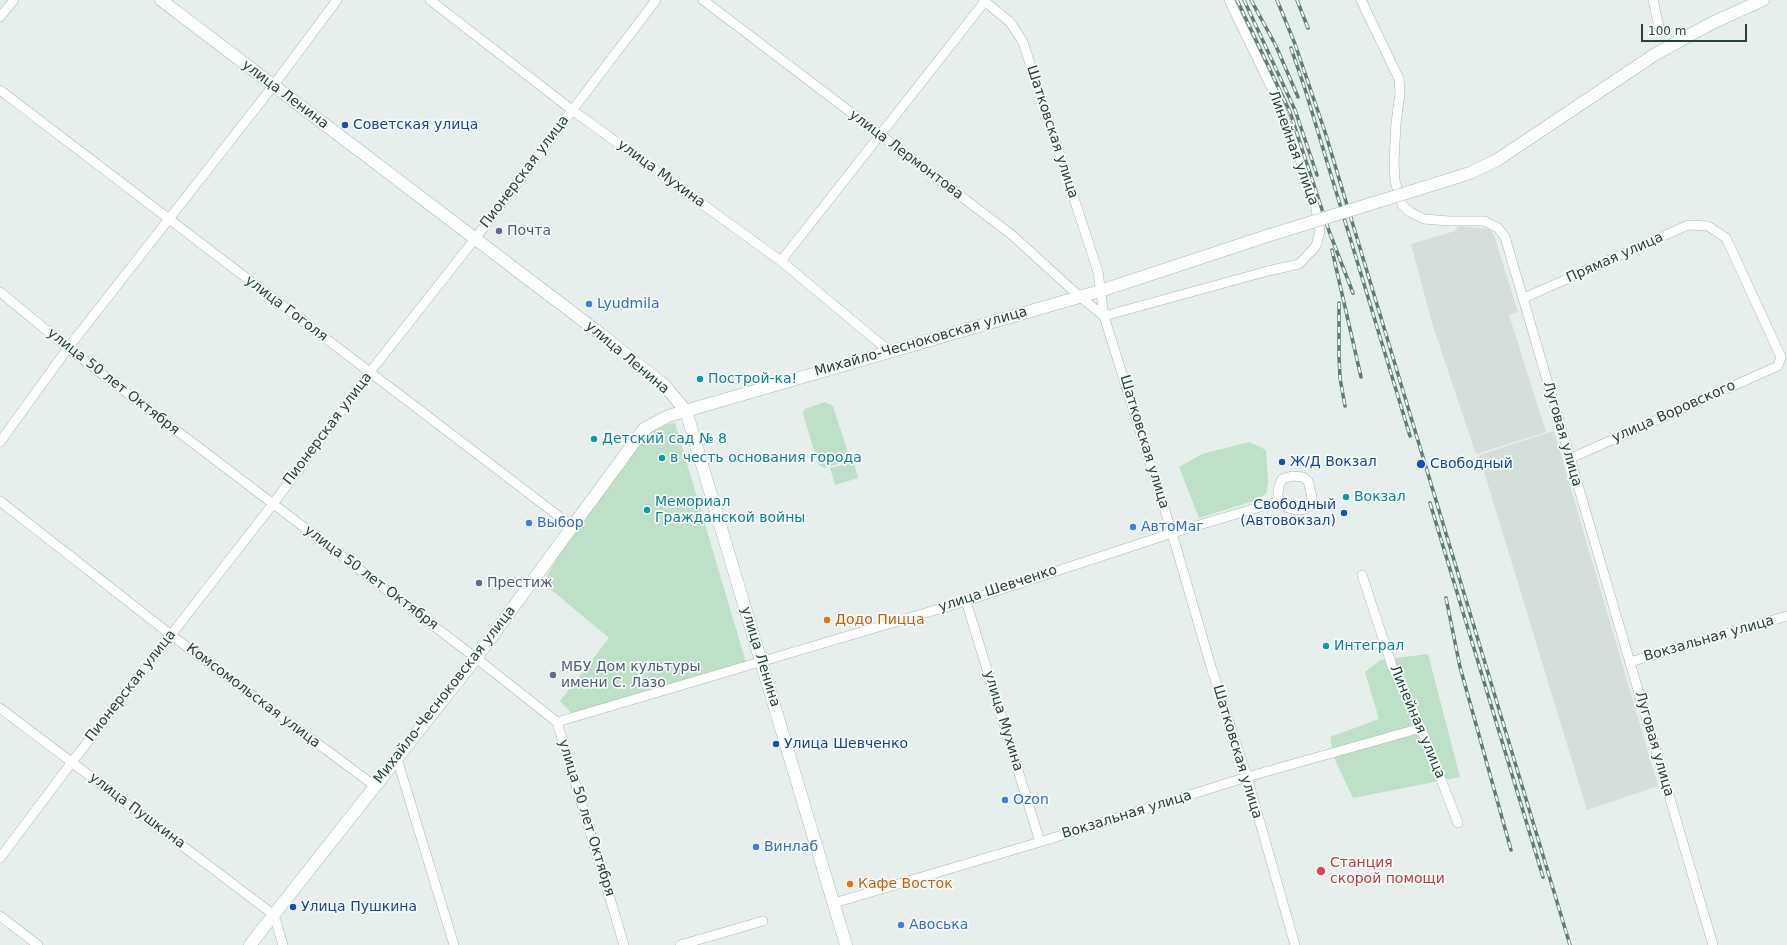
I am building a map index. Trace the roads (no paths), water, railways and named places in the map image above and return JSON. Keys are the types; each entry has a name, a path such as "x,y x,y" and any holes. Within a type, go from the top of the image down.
{"main road":[{"name":"улица Ленина","path":"161,0 613,345 665,386 686,410 846,945"},
{"name":"Михайло-Чесноковская улица","path":"250,945 476,658 644,429 668,416 686,410 1100,291 1470,173 1497,160 1654,55 1704,27 1763,0"}],"street":[{"path":"0,17 14,0"},
{"path":"0,442 68,348 168,218 273,86 337,0"},
{"name":"улица Мухина","path":"430,0 572,110 781,261 889,351"},
{"name":"Пионерская улица","path":"0,858 72,762 273,504 370,372 474,240 656,0"},
{"name":"улица Лермонтова","path":"703,0 1012,235 1079,296 1104,316"},
{"name":"Линейная улица","path":"1104,316 1260,273 1299,264 1316,246 1320,231 1315,204 1302,165 1277,99 1229,0"},
{"name":"Луговая улица","path":"1361,0 1399,79 1400,94 1396,130 1395,181 1402,205 1410,212 1424,219 1484,221 1498,228 1505,237 1713,945"},
{"path":"1653,0 1660,31"},
{"path":"781,261 985,1"},
{"name":"Шатковская улица","path":"985,1 1010,22 1022,42 1098,272 1104,316 1172,532 1212,670 1247,777 1294,945"},
{"name":"улица Гоголя","path":"0,90 573,527"},
{"name":"Прямая улица","path":"1524,298 1688,225 1708,226 1726,238 1780,357 1778,366"},
{"name":"улица 50 лет Октября","path":"0,292 68,348 476,658 557,722 624,945"},
{"name":"улица Воровского","path":"1569,459 1778,366"},
{"path":"1292,476 1303,477 1308,481 1312,497 1311,504 1305,509 1296,510 1285,508 1277,502 1279,486 1282,480 1292,476"},
{"name":"Комсомольская улица","path":"0,501 171,635 375,786"},
{"name":"улица Шевченко","path":"557,722 966,601 1172,532 1277,502"},
{"name":"Линейная улица","path":"1362,575 1392,666 1421,728 1458,823"},
{"name":"улица Мухина","path":"966,601 1040,842"},
{"name":"Вокзальная улица","path":"1630,662 1787,617"},
{"name":"улица Пушкина","path":"0,708 274,915"},
{"name":"Вокзальная улица","path":"834,903 1040,842 1247,777 1421,728"},
{"path":"397,759 454,945"},
{"path":"274,915 283,945"},
{"path":"0,916 38,945"},
{"path":"680,945 763,921"}],"railway":[{"path":"1237,0 1290,112 1329,231 1353,293"},
{"path":"1244,0 1295,110 1317,175"},
{"path":"1251,0 1276,46 1298,97"},
{"path":"1277,0 1295,44 1325,132 1570,945"},
{"path":"1297,0 1308,28"},
{"path":"1291,48 1305,89 1410,436"},
{"path":"1332,250 1361,377"},
{"path":"1339,303 1340,378 1345,406"},
{"path":"1430,503 1543,877"},
{"path":"1446,598 1460,667 1511,850"}],"place":[{"name":"Советская улица","path":"345,125"},
{"name":"Почта","path":"499,231"},
{"name":"Lyudmila","path":"589,304"},
{"name":"Построй-ка!","path":"700,379"},
{"name":"Детский сад № 8","path":"594,439"},
{"name":"в честь основания города","path":"662,458"},
{"name":"Ж/Д Вокзал","path":"1282,462"},
{"name":"Свободный","path":"1421,464"},
{"name":"Вокзал","path":"1346,497"},
{"name":"Мемориал Гражданской войны","path":"647,510"},
{"name":"Свободный (Автовокзал)","path":"1344,513"},
{"name":"Выбор","path":"529,523"},
{"name":"АвтоМаг","path":"1133,527"},
{"name":"Престиж","path":"479,583"},
{"name":"Додо Пицца","path":"827,620"},
{"name":"Интеграл","path":"1326,646"},
{"name":"МБУ Дом культуры имени С. Лазо","path":"553,675"},
{"name":"Улица Шевченко","path":"776,744"},
{"name":"Ozon","path":"1005,800"},
{"name":"Винлаб","path":"756,847"},
{"name":"Станция скорой помощи","path":"1321,871"},
{"name":"Кафе Восток","path":"850,884"},
{"name":"Улица Пушкина","path":"293,907"},
{"name":"Авоська","path":"901,925"}]}
